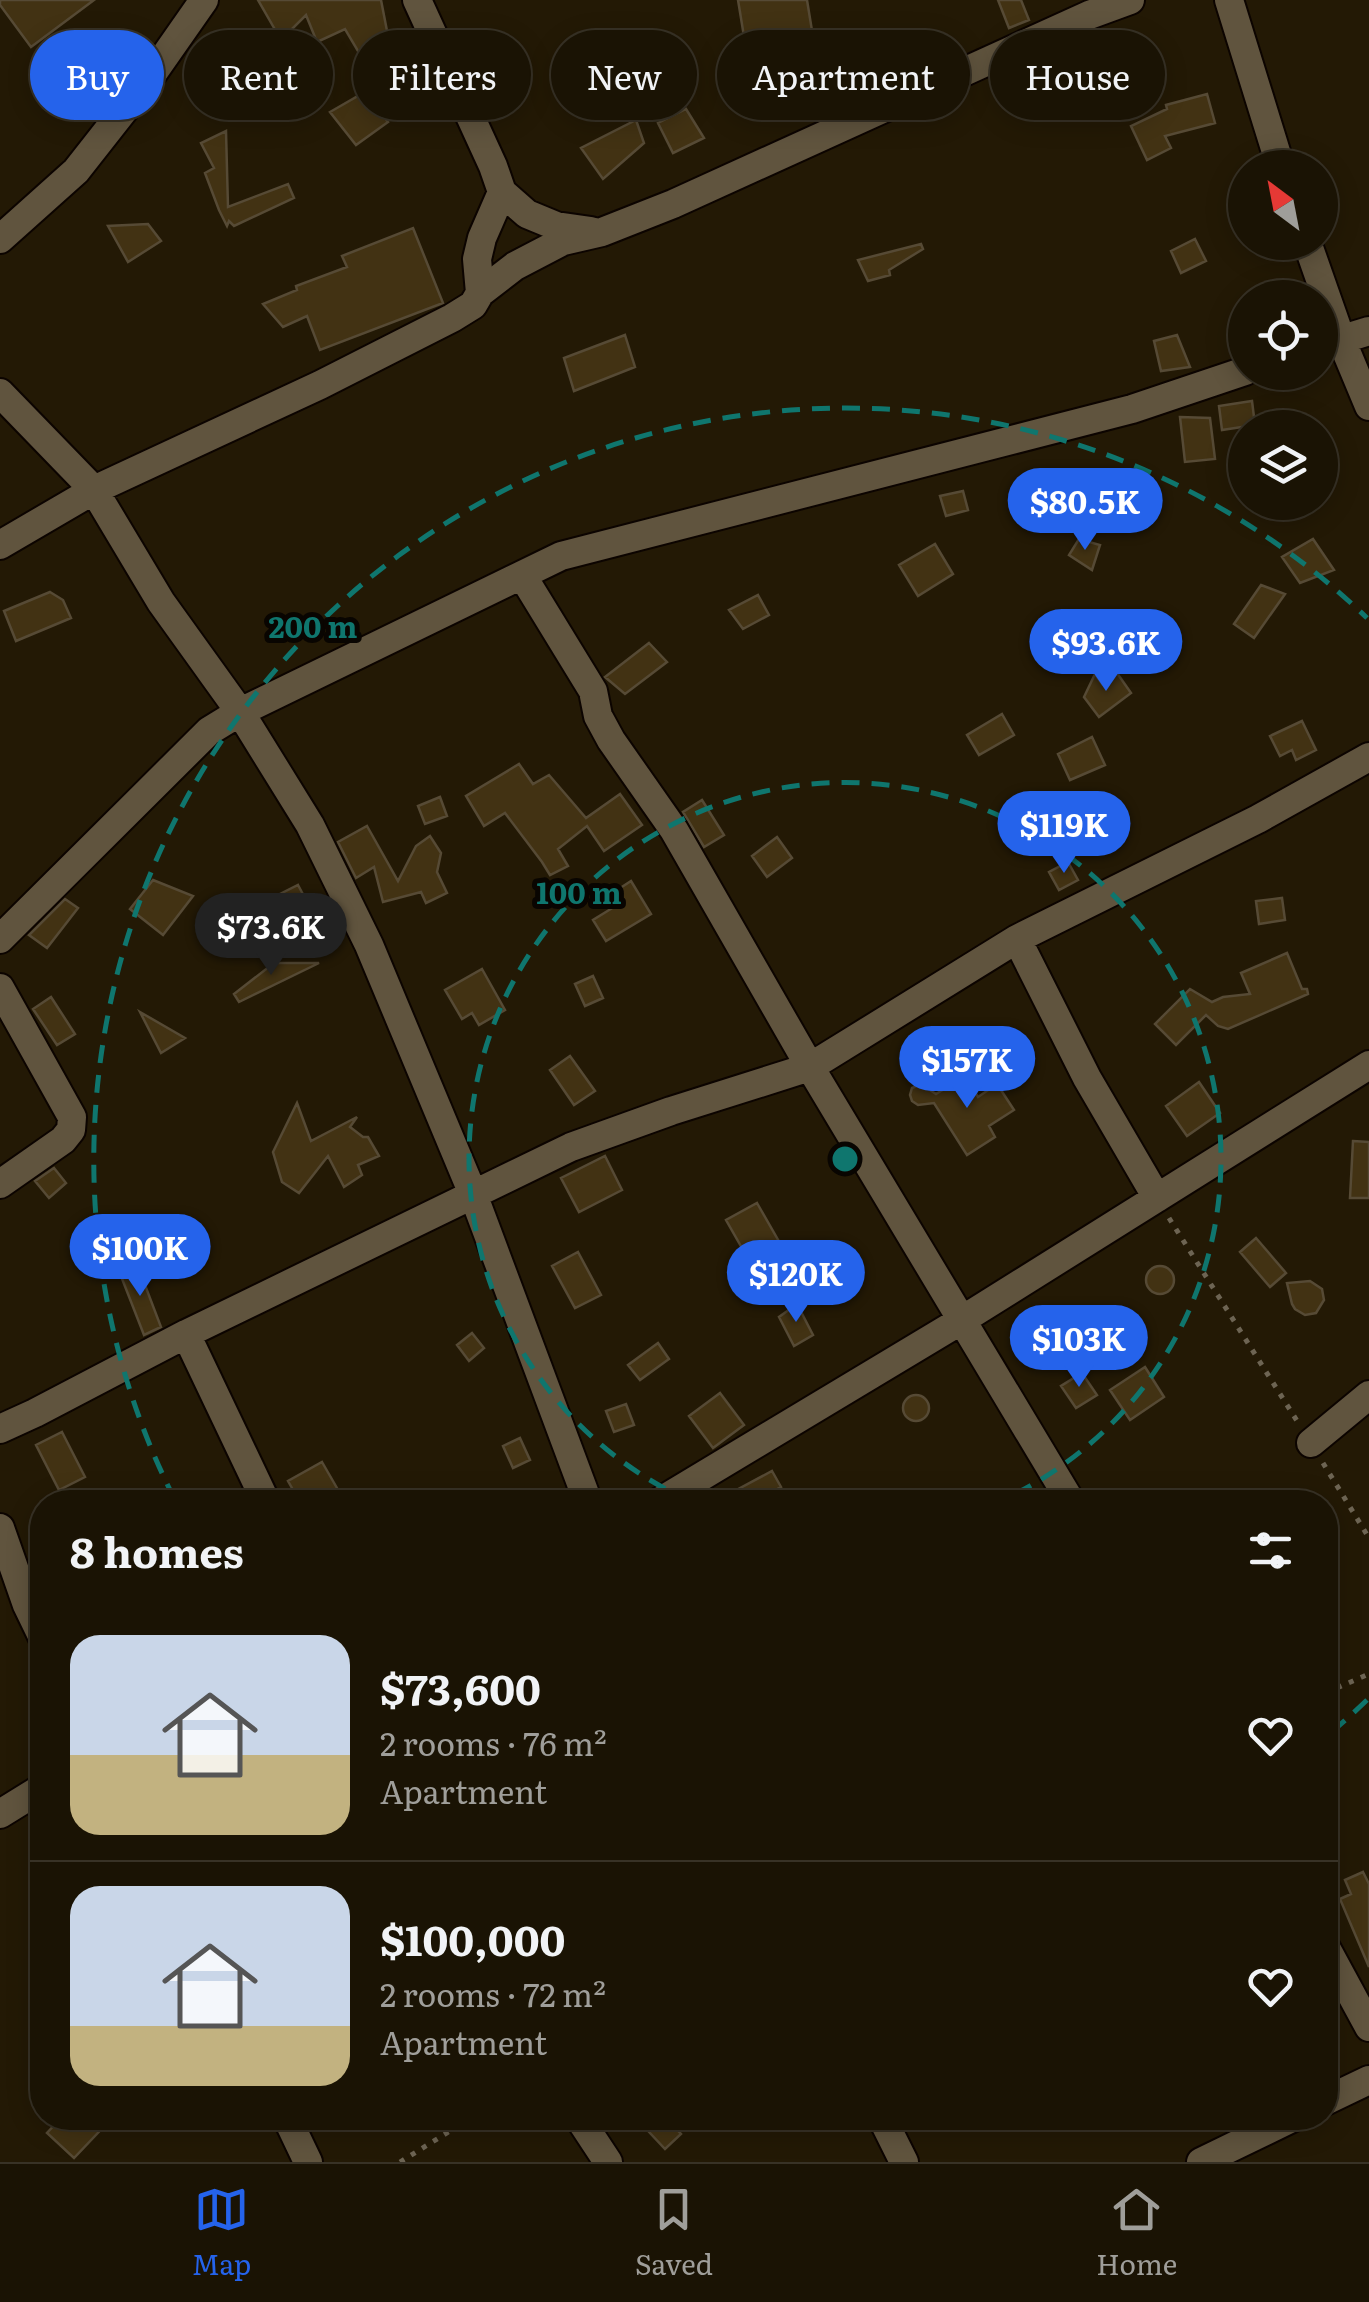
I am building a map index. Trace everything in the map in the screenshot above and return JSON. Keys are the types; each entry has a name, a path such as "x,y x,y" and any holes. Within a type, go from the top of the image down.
{"street":[{"path":"0,239 76,171 204,0"},
{"path":"417,0 494,166 502,192 527,214 556,226 602,232"},
{"path":"0,545 94,490 320,385 452,318 473,305 480,292 515,266 564,241 602,232 673,204 1089,15 1130,0"},
{"path":"1228,0 1275,150"},
{"path":"480,292 477,259 502,192"},
{"path":"1338,341 1369,331"},
{"path":"1338,356 1369,406"},
{"path":"0,939 209,732 240,712 561,556 1132,409 1228,377"},
{"path":"0,392 94,490 161,602 240,712 310,825 369,945 472,1194 583,1490"},
{"path":"522,575 592,691 598,716 611,740 674,830 810,1067 1064,1490"},
{"path":"0,1430 570,1146 810,1067 1017,939 1258,819 1369,757"},
{"path":"1017,939 1087,1078 1157,1198"},
{"path":"0,988 72,1118 72,1130 0,1184"},
{"path":"679,1490 962,1320 1369,1065"},
{"path":"186,1334 260,1490"},
{"path":"1311,1443 1369,1396"},
{"path":"0,1528 30,1611"},
{"path":"0,1814 30,1795"},
{"path":"1338,1970 1369,2027"},
{"path":"1338,2095 1369,2080"},
{"path":"293,2130 308,2162"},
{"path":"587,2130 608,2162"},
{"path":"888,2130 904,2162"},
{"path":"1201,2162 1267,2130"}],"path":[{"path":"1157,1198 1369,1538"},
{"path":"1338,1687 1369,1674"},
{"path":"400,2162 452,2130"}],"building":[{"path":"0,0 94,0 54,30 30,30 30,46"},
{"path":"258,0 381,0 387,30 353,30 353,43 345,29 333,35 333,30 312,30 306,15 291,30 275,30"},
{"path":"738,0 807,0 812,30 743,30"},
{"path":"998,0 1021,0 1029,20 1009,28"},
{"path":"1207,94 1215,123 1165,136 1171,148 1147,160 1131,126 1144,120 1165,120 1166,105"},
{"path":"353,99 353,120 388,122 356,145 333,116 333,110"},
{"path":"636,120 644,143 603,179 581,148"},
{"path":"693,120 704,138 673,153 658,123"},
{"path":"226,131 228,207 288,184 294,198 234,226 229,221 227,226 205,173 214,168 201,143"},
{"path":"148,224 161,241 128,262 108,226"},
{"path":"413,228 443,303 320,350 307,316 283,327 263,304 297,290 296,286 347,267 342,256"},
{"path":"1195,239 1206,261 1181,273 1171,251"},
{"path":"921,244 923,249 889,270 890,275 868,281 858,260"},
{"path":"625,335 635,367 574,391 564,358"},
{"path":"1177,335 1190,367 1161,371 1154,341"},
{"path":"1252,401 1253,410 1228,410 1228,429 1222,430 1219,406"},
{"path":"1180,417 1210,418 1215,459 1185,462"},
{"path":"963,491 968,510 946,516 940,496"},
{"path":"1079,539 1100,545 1092,570 1069,555"},
{"path":"1313,539 1334,570 1300,583 1282,557"},
{"path":"935,544 953,574 918,596 899,565"},
{"path":"1261,585 1285,594 1254,638 1234,624"},
{"path":"50,592 63,600 71,618 16,641 4,611"},
{"path":"758,595 769,615 743,629 729,610"},
{"path":"649,643 667,662 625,694 605,677"},
{"path":"1117,673 1131,693 1099,717 1084,697 1095,674 1102,684"},
{"path":"1002,714 1014,735 979,755 967,735"},
{"path":"1302,721 1316,750 1296,760 1292,750 1280,756 1270,736"},
{"path":"1092,737 1105,765 1070,780 1058,754"},
{"path":"519,764 533,784 549,775 586,818 620,794 642,825 604,851 587,826 558,849 568,866 550,875 505,813 484,826 466,796"},
{"path":"1030,793 1040,812 1022,820 1013,802"},
{"path":"440,797 447,816 425,824 418,806"},
{"path":"702,800 724,835 704,847 683,812"},
{"path":"367,826 398,881 416,846 430,836 441,853 437,872 447,893 426,903 421,892 383,902 374,867 356,878 338,842"},
{"path":"777,837 792,858 767,877 752,856"},
{"path":"1068,862 1078,880 1059,890 1049,872"},
{"path":"153,880 193,896 163,935 130,909"},
{"path":"631,881 651,914 606,941 593,920 614,907 611,894"},
{"path":"298,885 314,915 291,927 276,896"},
{"path":"1282,898 1285,920 1259,924 1256,901"},
{"path":"65,899 78,908 47,948 29,935"},
{"path":"1287,953 1302,989 1307,989 1308,994 1228,1029 1206,1015 1176,1045 1155,1024 1190,989 1212,1002 1250,994 1241,973"},
{"path":"274,963 319,963 239,1002 234,994"},
{"path":"482,969 505,1010 479,1025 472,1013 462,1019 445,990"},
{"path":"593,976 603,998 585,1006 575,984"},
{"path":"51,997 75,1034 57,1045 33,1009"},
{"path":"140,1012 185,1038 161,1053"},
{"path":"570,1056 595,1091 574,1105 550,1070"},
{"path":"965,1076 978,1097 997,1084 1014,1110 989,1126 995,1137 967,1155 934,1103 918,1105 910,1095 912,1088 921,1084 936,1094"},
{"path":"1199,1082 1220,1113 1187,1136 1166,1106"},
{"path":"297,1103 311,1141 357,1117 350,1127 368,1137 379,1156 358,1165 362,1175 344,1187 328,1156 299,1193 282,1182 273,1152"},
{"path":"1353,1141 1369,1142 1369,1198 1350,1198"},
{"path":"605,1156 622,1190 579,1212 561,1178"},
{"path":"54,1168 66,1183 49,1198 35,1181"},
{"path":"757,1203 785,1252 754,1269 726,1220"},
{"path":"1256,1238 1286,1273 1270,1287 1240,1252"},
{"path":"578,1252 601,1295 575,1308 552,1266"},
{"path":"137,1264 161,1327 144,1335 119,1271"},
{"path":"1160,1266 1170,1270 1174,1280 1170,1290 1160,1294 1150,1290 1146,1280 1150,1270"},
{"path":"1310,1281 1322,1289 1324,1300 1316,1313 1305,1315 1292,1304 1287,1283"},
{"path":"797,1304 813,1335 794,1346 779,1317"},
{"path":"472,1333 484,1348 469,1361 457,1345"},
{"path":"658,1343 669,1359 640,1380 628,1365"},
{"path":"1145,1367 1164,1397 1130,1420 1110,1390"},
{"path":"1082,1373 1097,1395 1076,1408 1061,1386"},
{"path":"720,1393 744,1425 713,1448 689,1416"},
{"path":"916,1395 925,1399 929,1408 925,1417 916,1421 907,1417 903,1408 907,1399"},
{"path":"626,1404 634,1425 614,1432 606,1411"},
{"path":"62,1432 85,1477 59,1490 36,1445"},
{"path":"520,1438 530,1460 513,1468 503,1446"},
{"path":"322,1462 338,1490 293,1490 288,1481"},
{"path":"772,1471 781,1487 775,1490 736,1490"},
{"path":"1363,1872 1369,1884 1369,1967 1340,1899 1351,1894 1345,1880"},
{"path":"50,2130 101,2130 74,2158 47,2133"},
{"path":"647,2130 677,2130 681,2134 665,2149"}]}
